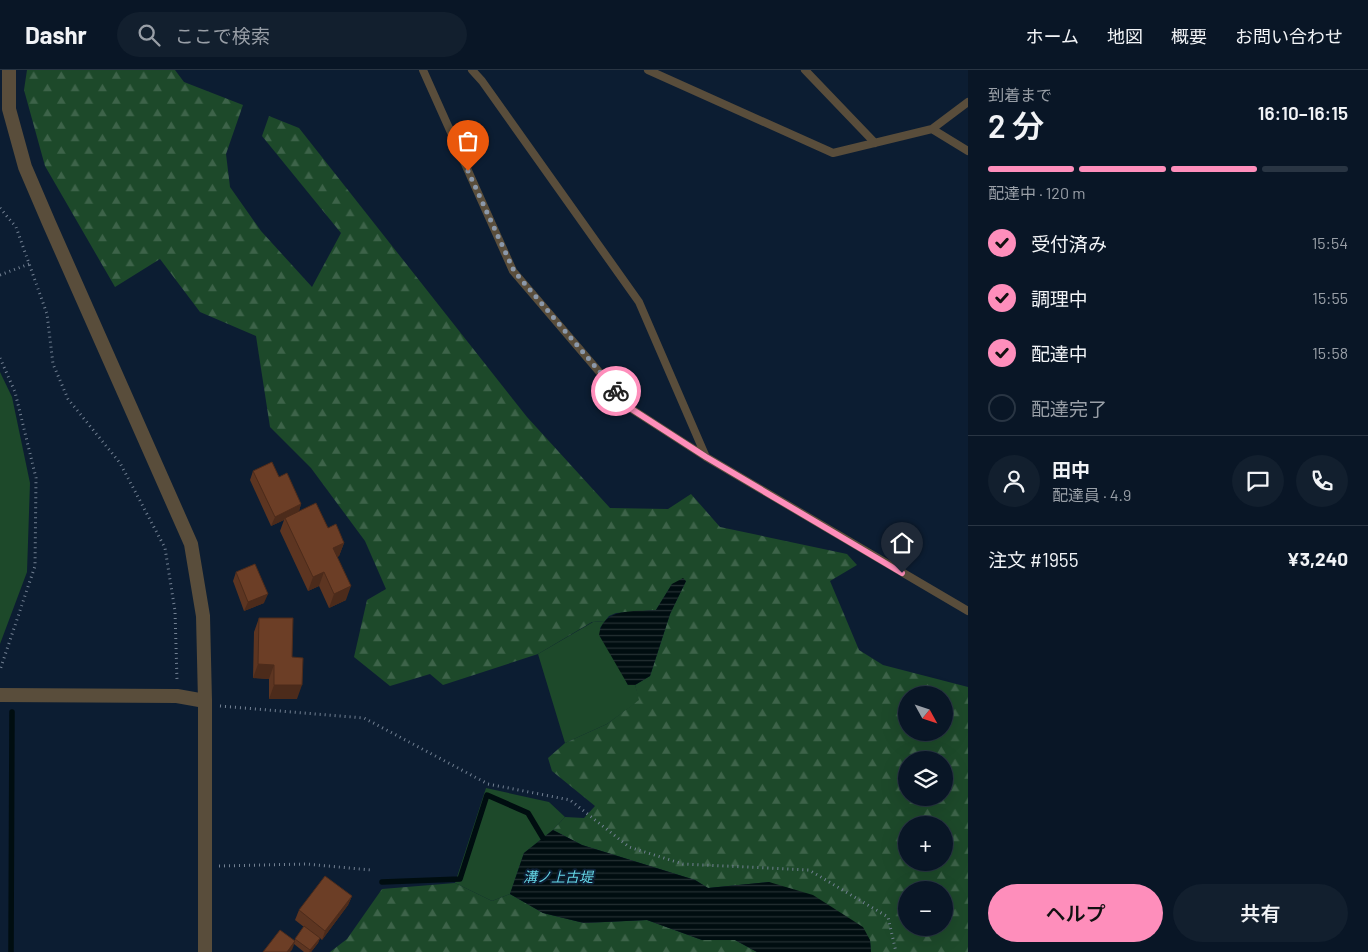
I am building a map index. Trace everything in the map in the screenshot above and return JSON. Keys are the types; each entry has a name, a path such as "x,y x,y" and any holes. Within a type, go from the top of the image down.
{"street":[{"path":"10,70 9,109 25,167 48,223 191,544 203,616 205,952"},
{"path":"0,695 177,696 205,702"}],"lane":[{"path":"423,70 514,271 630,408 706,457 968,611"},
{"path":"472,70 482,81 639,302 706,457"},
{"path":"648,70 833,154 932,128 968,102"},
{"path":"805,70 875,143"},
{"path":"932,128 968,151"}],"path":[{"path":"0,208 16,228 29,264 46,314 53,364 68,399 120,463 165,548 175,611 177,696"},
{"path":"0,275 29,264"},
{"path":"0,358 15,392 36,478 35,566 0,670"},
{"path":"205,702 223,706 364,718 488,784 570,800 629,847 683,864 809,870 888,917 896,952"},
{"path":"205,866 306,864 371,870"}],"green space":[{"path":"27,70 175,70 184,82 243,105 226,154 230,187 261,231 312,287 341,233 262,136 269,116 299,128 527,417 610,508 668,509 691,494 720,527 847,554 857,565 830,581 859,650 883,665 968,687 968,952 871,952 870,940 769,882 708,888 695,880 582,845 553,830 565,817 584,818 595,806 552,771 548,758 565,743 607,724 639,700 635,685 650,676 670,614 686,581 672,584 656,610 616,613 609,616 605,621 592,622 538,654 443,685 430,674 390,686 354,657 367,600 386,589 365,541 311,468 270,427 256,336 200,312 160,259 115,287 45,166 24,90"},
{"path":"0,372 12,397 30,483 27,572 0,644"},
{"path":"605,621 600,628 628,685 635,685 640,700 607,724 565,743 538,654 593,622"},
{"path":"486,788 549,802 565,817 553,830 524,853 510,894 492,901 455,883"},
{"path":"455,883 492,901 510,894 543,913 584,923 647,920 702,940 735,940 757,952 330,952 347,939 382,889"}],"water":[{"path":"683,578 686,581 670,614 650,676 635,685 628,685 599,635 602,626 613,615 629,611 656,610 672,584"},
{"name":"溝ノ上古堤","path":"553,830 582,845 695,880 708,888 769,882 813,895 863,927 870,940 871,952 757,952 735,940 702,940 647,920 584,923 543,913 510,894 524,853"}],"building":[{"path":"272,462 279,477 287,473 301,504 275,517 253,471"},
{"path":"316,503 328,528 336,524 344,543 333,548 351,586 334,594 324,572 313,577 285,518"},
{"path":"255,564 268,594 248,602 236,572"},
{"path":"259,618 293,618 292,657 303,658 302,685 274,685 274,665 258,664"},
{"path":"325,876 352,896 325,931 299,910"},
{"path":"304,926 320,938 310,950 295,939"},
{"path":"280,930 295,941 287,952 263,952"}],"waterway":[{"path":"11,952 12,712"},
{"path":"382,882 460,879 487,795 528,813 543,838"}],"way so far":[{"path":"468,171 514,271 616,391"}],"route":[{"path":"616,391 630,408 706,457 902,573"}]}
